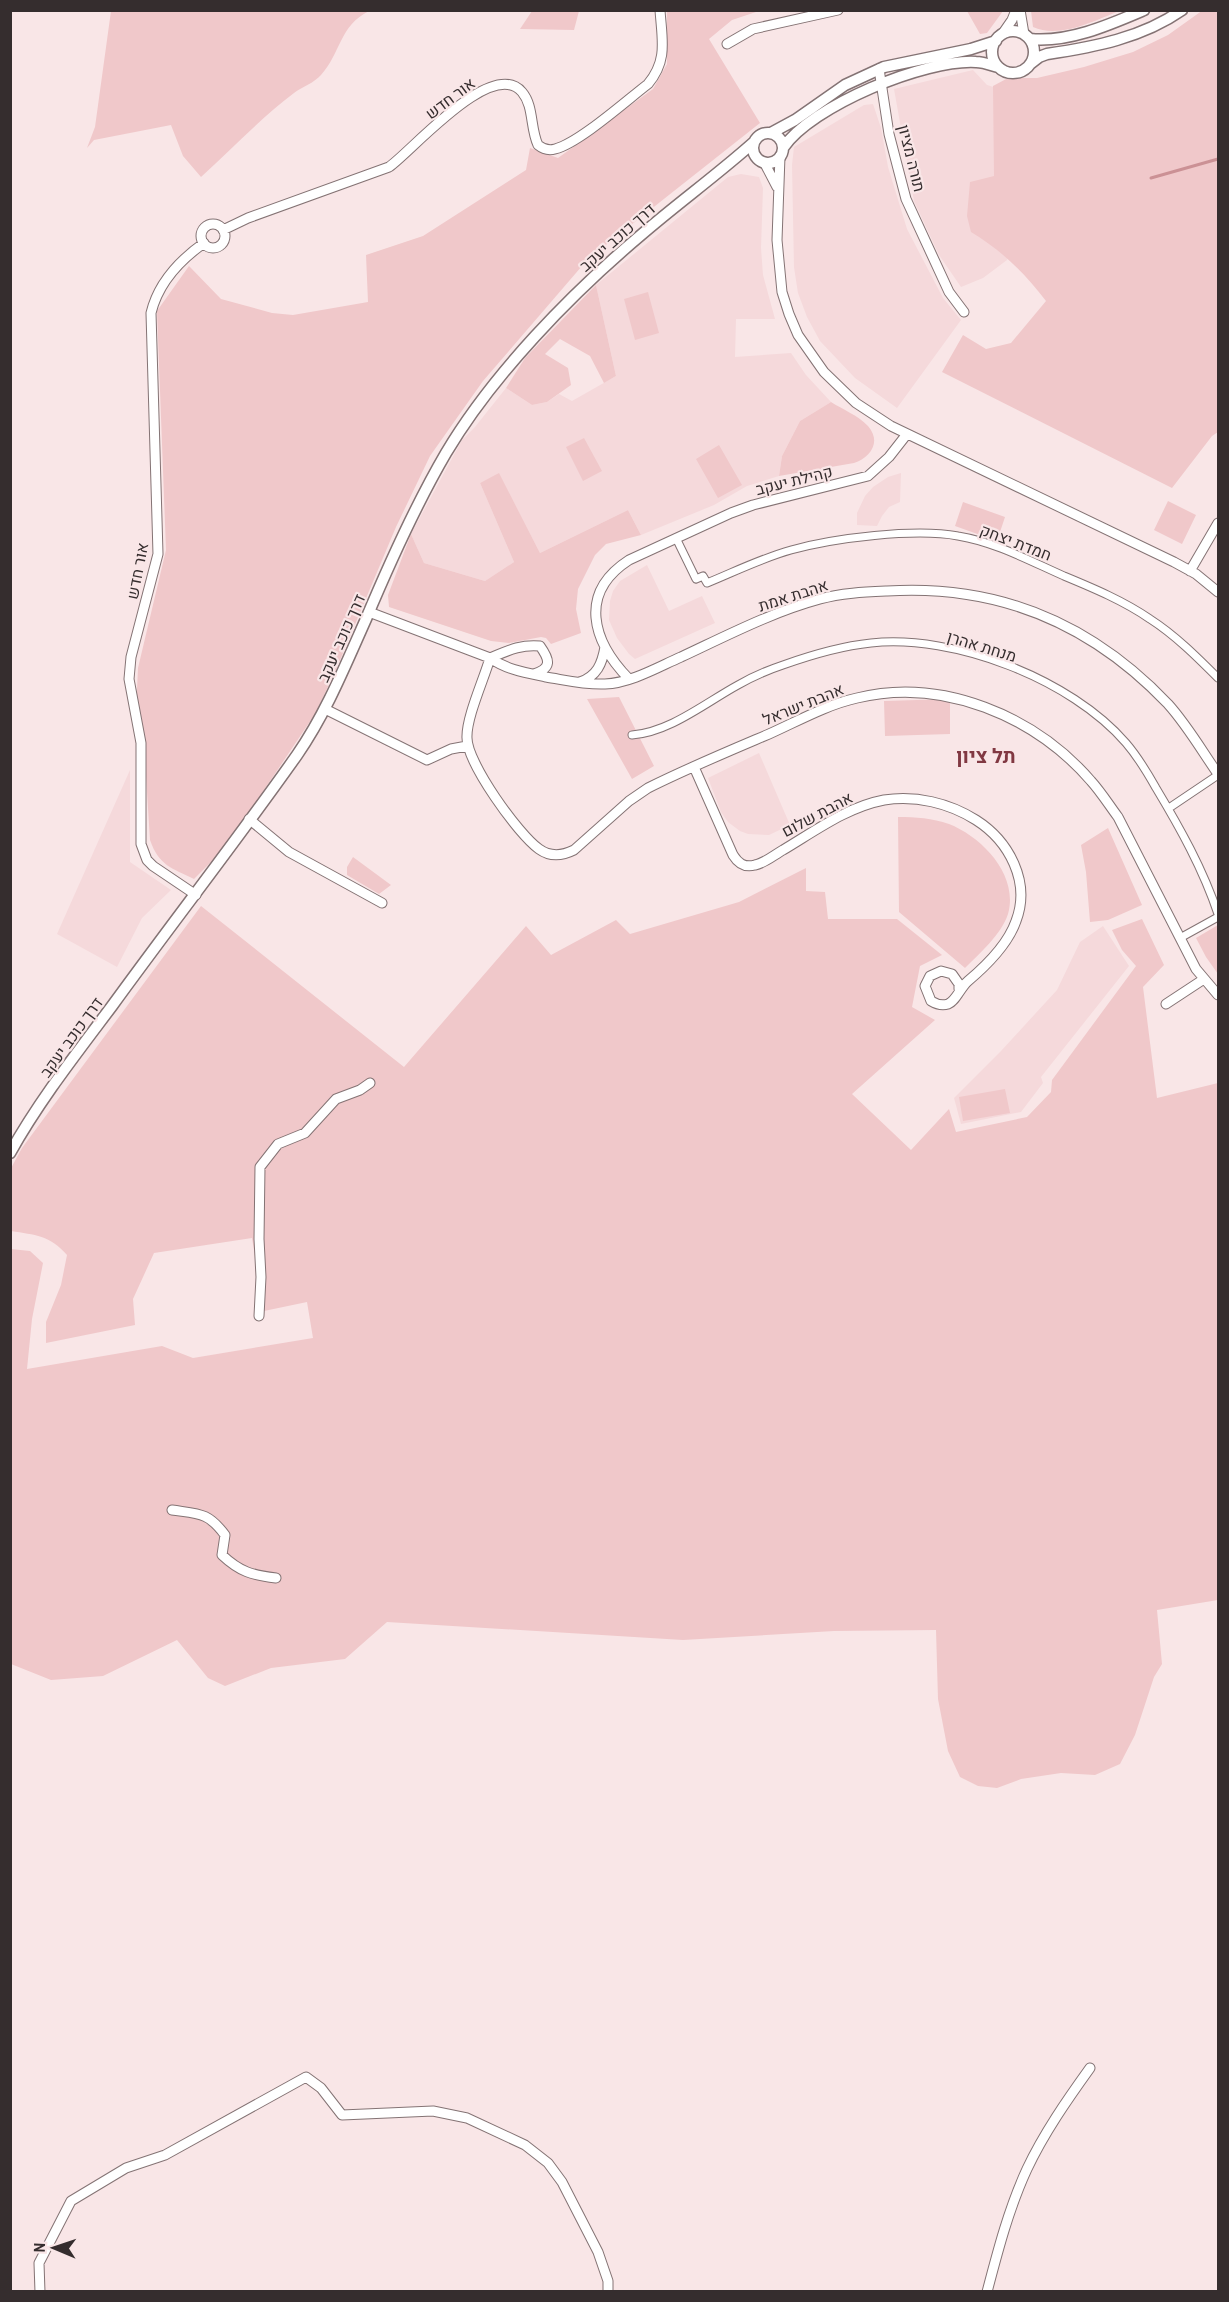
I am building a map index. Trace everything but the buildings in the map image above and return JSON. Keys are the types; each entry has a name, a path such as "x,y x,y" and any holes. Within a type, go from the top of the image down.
{"street":[{"name":"אור חדש","path":"223,230 248,218 389,167 401,159 456,108 482,91 500,85 518,88 523,93 528,102 538,145 544,149 554,149 564,145 579,137 648,84 656,74 663,54 660,10"},
{"path":"785,10 786,21"},
{"path":"726,44 745,32 838,10"},
{"path":"1018,10 1034,52 1030,64"},
{"path":"998,67 992,51 1018,10"},
{"path":"779,192 762,161 754,152 754,142 760,135 771,133 795,120 845,85 879,69 900,63 971,49 1010,31 1046,40 1076,34 1144,10"},
{"path":"762,161 773,162 798,130 812,120 831,108 881,84 953,64 975,62 1014,73 1026,69 1039,57 1047,54 1121,39 1168,19 1182,10"},
{"name":"תורה מציון","path":"879,69 899,180 914,220 949,292 964,312"},
{"path":"771,133 779,138 781,152 777,240 782,292 798,335 824,372 856,403 907,434 1190,571 1218,592"},
{"name":"דרך כוכב יעקב","path":"10,1153 35,1111 298,754 325,709 420,499 452,444 486,395 539,333 589,281 754,142"},
{"name":"דרך כוכב יעקב","path":"727,166 743,160 762,161"},
{"path":"216,225 223,230 225,238 219,247 211,248 204,243 202,233 207,226 216,225"},
{"name":"אור חדש","path":"196,895 153,866 147,860 141,844 141,743 129,680 132,657 158,554 152,313 157,296 176,268 186,255 204,243"},
{"name":"קהילת יעקב","path":"629,679 615,665 605,647 596,616 597,597 601,586 617,568 676,538 753,505 868,476 889,457 907,434"},
{"path":"1190,571 1218,523"},
{"name":"חמדת יצחק","path":"676,538 696,579 703,576 707,583 766,559 802,548 884,536 957,536 990,544 1083,584 1148,618 1180,641 1218,678"},
{"name":"אהבת אמת","path":"369,612 490,658 509,669 579,682 606,684 647,672 756,622 820,599 847,594 903,590 968,593 1000,600 1047,616 1074,630 1126,666 1170,706 1218,775"},
{"name":"מנחת אהרן","path":"632,735 660,727 696,710 739,684 782,665 873,642 926,645 990,659 1045,682 1075,700 1125,742 1169,808 1209,888 1218,916"},
{"path":"325,709 427,760 452,749 467,746 470,723 490,658 528,645 540,646 547,655 548,665 544,671 534,674"},
{"path":"579,682 589,679 596,673 605,647"},
{"name":"אהבת ישראל","path":"467,746 476,768 510,815 539,849 552,855 566,854 574,850 638,794 813,712 858,698 895,693 940,694 978,705 1023,725 1070,760 1091,780 1118,817 1196,969 1218,995"},
{"name":"אהבת שלום","path":"693,767 733,855 741,864 747,866 755,866 844,814 884,800 927,800 947,805 977,820 995,834 1015,863 1021,893 1020,908 1009,935 977,974"},
{"path":"1169,808 1218,775"},
{"path":"249,819 295,856 382,903"},
{"path":"1180,938 1218,916"},
{"path":"946,972 956,978 977,974 959,989 955,999 946,1005 931,1001 926,992 927,981 935,973 946,972"},
{"path":"956,978 959,989"},
{"path":"1166,1004 1204,979"},
{"path":"259,1316 260,1167 278,1144 305,1133 336,1099 360,1090 370,1083"},
{"path":"172,1510 195,1513 214,1520 225,1535 222,1555 236,1568 256,1576 276,1578"},
{"path":"987,2292 1002,2235 1027,2170 1060,2109 1090,2068"},
{"path":"40,2292 39,2263 71,2200 126,2168 165,2155 306,2078 321,2088 342,2115 433,2111 467,2118 525,2145 548,2163 562,2182 597,2252 608,2281 608,2292"}],"shaded area":[{"path":"111,10 369,11 352,24 328,67 318,78 282,102 201,177 183,156 171,125 94,140 87,148 95,127"},
{"path":"1031,10 1119,11 1088,24 1054,31 1033,27"},
{"path":"1203,10 1218,11 1218,432 1212,436 1172,488 942,372 963,335 986,349 1011,343 1046,301 1012,263 971,232 967,216 970,182 994,176 993,86 1008,78 1037,78 1133,52 1168,35"},
{"path":"532,11 579,11 574,30 520,29"},
{"path":"667,11 759,11 732,20 709,39 760,123 588,259 483,381 430,456 396,527 315,714 254,805 214,859 194,879 173,869 158,856 150,840 144,744 137,704 138,668 166,550 157,311 189,266 221,299 272,313 293,315 368,302 366,255 423,236 526,170 530,148 558,158 653,89 667,64"},
{"path":"967,11 1003,11 987,33 980,34"},
{"path":"973,70 987,85 1020,95 1024,209 1007,260 983,278 961,287 939,255 914,201 894,89"},
{"path":"873,104 881,128 888,167 907,229 943,298 961,320 897,408 855,378 820,341 807,317 798,293 794,267 792,165 794,147 864,105"},
{"path":"741,174 759,177 763,188 761,248 763,275 775,319 736,319 735,357 791,353 806,375 831,402 800,421 782,456 779,476 747,486 714,505 641,535 628,510 540,553 499,474 480,483 514,562 485,581 424,563 411,534 462,440 506,388 532,405 547,402 559,394 572,401 616,376 596,285 728,177"},
{"path":"596,285 616,376 604,383 590,356 560,339 545,354 568,368 571,385 547,402 532,405 506,388 525,358"},
{"path":"648,292 659,333 635,340 624,299"},
{"path":"831,402 868,426 874,438 872,449 860,461 854,463 779,476 782,456 800,421"},
{"path":"584,438 602,471 583,481 566,447"},
{"path":"719,445 742,485 718,498 696,459"},
{"path":"499,473 540,553 628,510 641,535 606,544 595,555 578,589 576,609 581,633 551,644 546,638 541,637 509,643 491,641 389,607 388,595 411,534 424,563 485,581 514,562 480,483"},
{"path":"901,473 900,502 889,507 877,526 857,525 857,513 865,496 873,487 888,477"},
{"path":"1168,501 1196,515 1182,544 1154,530"},
{"path":"963,502 1005,517 997,541 955,526"},
{"path":"647,565 669,611 702,596 715,623 635,659 617,638 609,620 610,601 620,581"},
{"path":"619,697 654,766 632,779 587,699"},
{"path":"950,699 950,734 885,736 884,701"},
{"path":"759,753 790,825 769,835 748,834 728,822 721,812 708,778"},
{"path":"130,770 130,862 171,890 142,918 117,967 57,934"},
{"path":"898,817 936,820 961,830 985,848 1003,872 1010,899 1005,922 965,968 899,912"},
{"path":"1108,828 1142,905 1108,920 1090,922 1086,872 1081,845"},
{"path":"353,857 391,885 379,894 347,875 347,867"},
{"path":"806,868 806,891 825,892 828,919 897,919 942,955 920,966 912,1007 935,1020 852,1094 911,1150 949,1109 956,1132 1027,1117 1051,1092 1052,1080 1136,966 1122,950 1112,930 1142,919 1164,965 1143,987 1157,1098 1218,1083 1218,1600 1157,1610 1162,1664 1154,1677 1135,1735 1120,1764 1095,1775 1061,1773 1021,1779 997,1788 978,1786 960,1777 948,1751 938,1699 936,1630 834,1631 683,1640 387,1622 345,1659 271,1668 225,1686 208,1678 177,1640 103,1676 51,1680 11,1664 11,1249 30,1251 43,1263 32,1319 27,1369 162,1346 193,1358 313,1338 307,1302 264,1311 252,1238 154,1253 133,1299 135,1325 46,1343 46,1322 61,1285 67,1255 48,1240 11,1231 10,1170 22,1148 201,906 404,1067 526,926 551,955 616,920 630,934 739,902"},
{"path":"1218,925 1218,974 1196,938"},
{"path":"1103,926 1129,966 1041,1077 1043,1083 1021,1112 961,1124 954,1098 1057,990 1080,942"},
{"path":"1005,1089 1010,1113 963,1121 959,1097"}],"waterway":[{"path":"1151,178 1218,159"}],"district":[{"name":"תל ציון","path":"986,756"}]}
